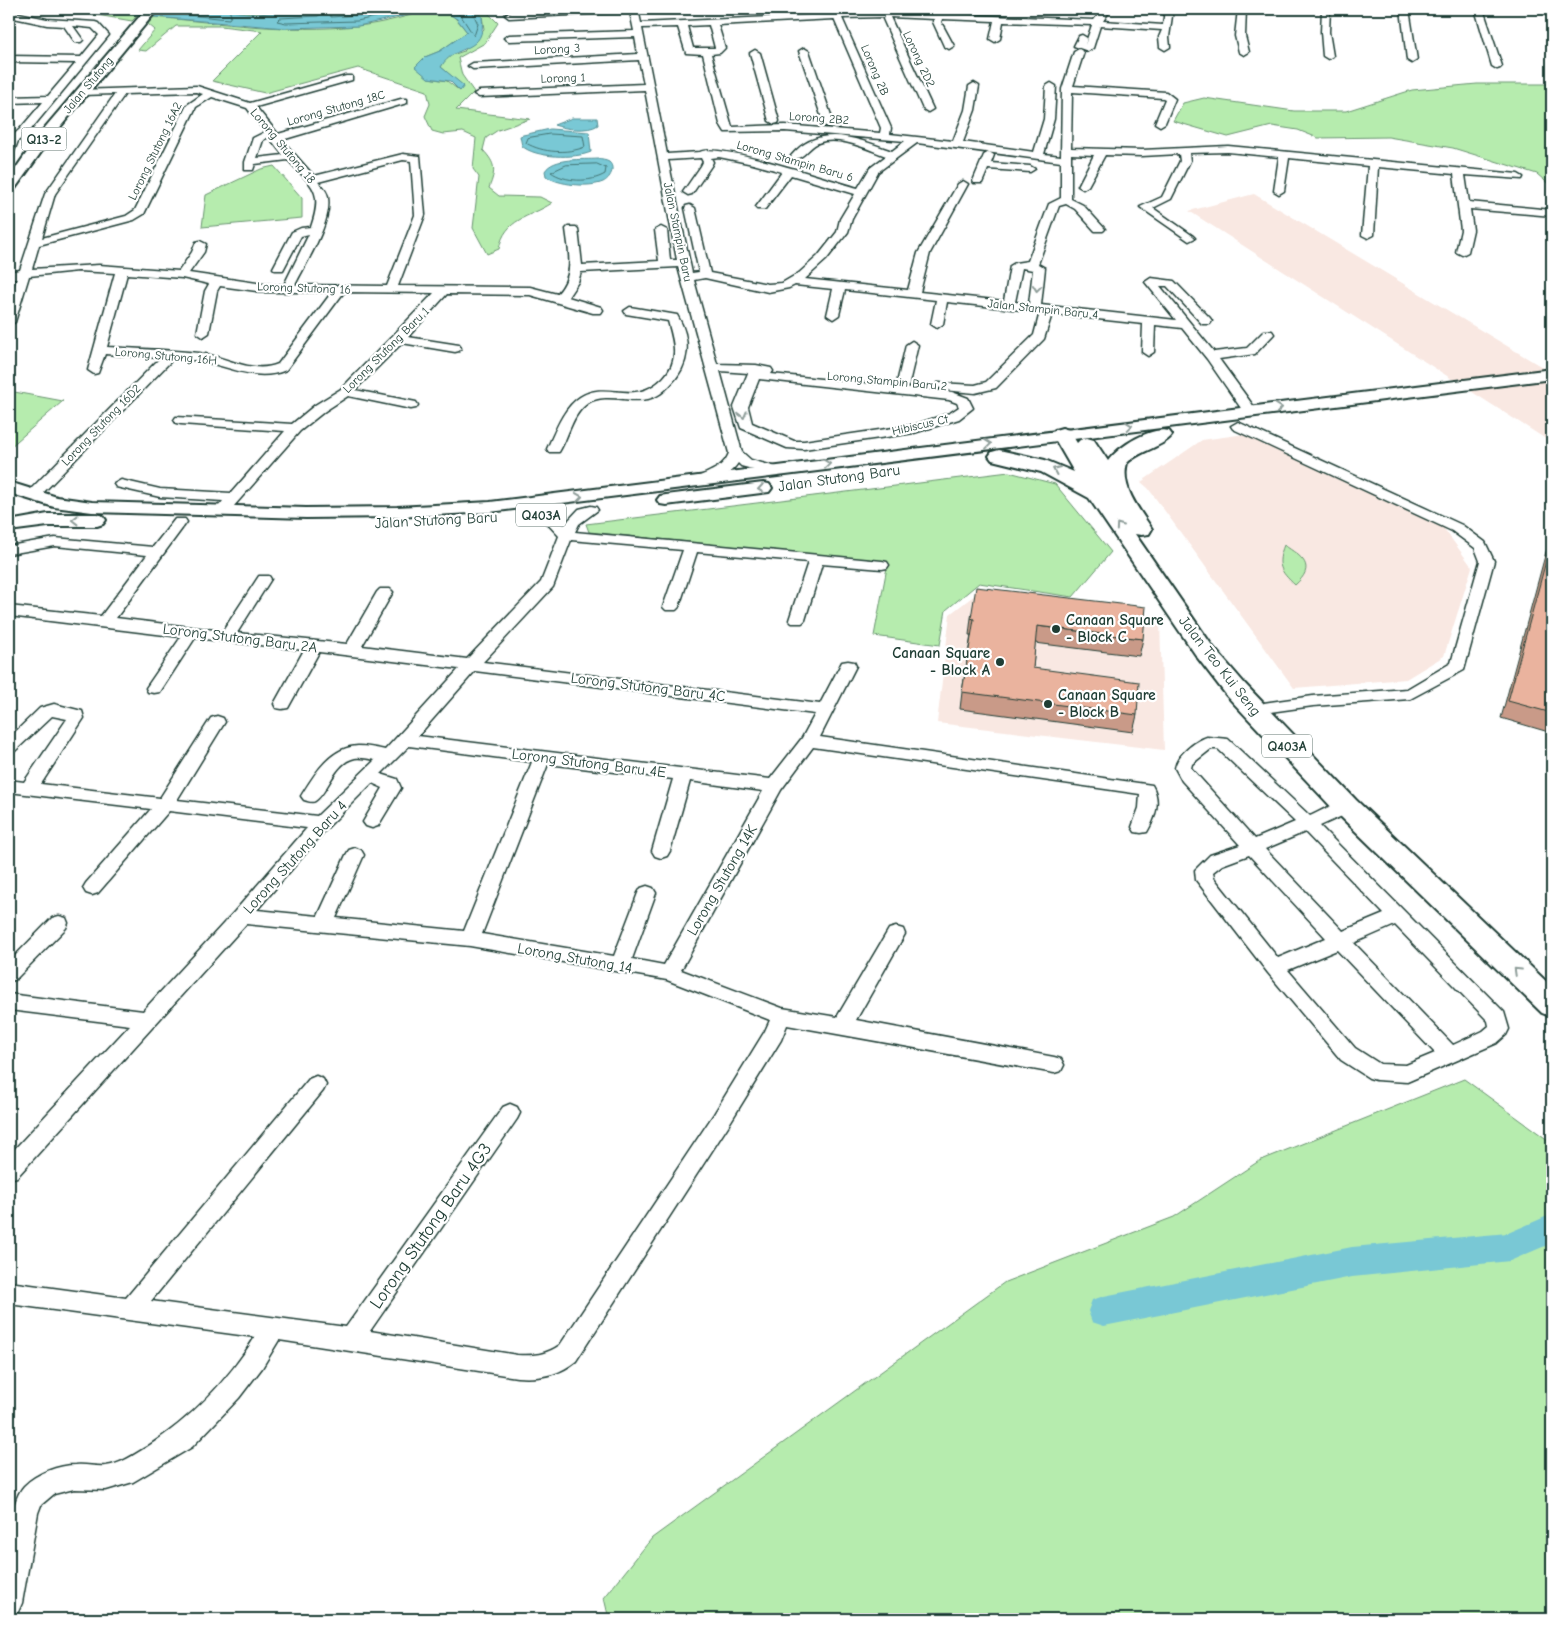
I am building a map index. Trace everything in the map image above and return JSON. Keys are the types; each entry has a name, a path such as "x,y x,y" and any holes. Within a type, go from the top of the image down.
{"highway":[{"path":"999,456 1056,469 1108,495 1118,460 1130,450 1162,435"},
{"name":"Jalan Teo Kui Seng","path":"1075,439 1205,652 1275,734 1347,807 1552,1005"},
{"name":"Jalan Teo Kui Seng","path":"1108,495 1270,707 1347,790 1552,981"}],"main road":[{"name":"Jalan Stutong","path":"9,187 47,134 152,9"},
{"path":"1075,439 1162,435 1238,426 1449,393 1552,374"},
{"path":"1075,439 1250,411 1552,385"},
{"name":"Jalan Stutong Baru","path":"9,487 54,502 92,507 221,512 397,512 490,507 574,498 775,471 1075,439"},
{"name":"Jalan Stutong Baru","path":"9,526 71,520 286,525 395,524 547,515 999,456 1075,439"}],"street":[{"path":"509,15 632,9"},
{"name":"Jalan Stampin Baru","path":"632,9 638,30 683,263 736,453"},
{"path":"955,16 962,9"},
{"path":"1011,19 1013,9"},
{"path":"1082,38 1079,46 1088,48 1098,23 1107,9"},
{"path":"1165,47 1164,37 1169,9"},
{"path":"1326,9 1325,32 1328,56"},
{"path":"1405,9 1412,60"},
{"path":"1479,9 1497,66"},
{"path":"1542,9 1552,15"},
{"path":"1242,12 1240,36 1244,52"},
{"path":"697,14 708,16 790,13 887,19 938,19 955,16 1167,28"},
{"path":"9,14 35,20 90,25 92,38 97,44 50,99 14,135 9,152"},
{"path":"837,15 874,14 938,19"},
{"path":"508,38 638,30 713,22 743,15"},
{"name":"Lorong 2B","path":"837,15 885,132"},
{"path":"995,39 999,18"},
{"name":"Lorong 2D2","path":"887,19 928,109"},
{"path":"938,19 949,46"},
{"path":"682,24 689,51 717,51 720,48 713,22"},
{"path":"68,24 78,40"},
{"path":"804,51 829,124"},
{"path":"1066,200 1066,155 1072,138 1067,89 1080,52"},
{"path":"755,53 774,121"},
{"path":"707,56 725,124 774,121 829,124 885,132"},
{"name":"Lorong 3","path":"473,66 643,57"},
{"path":"9,59 83,60"},
{"path":"250,106 349,78"},
{"path":"957,144 970,110 974,86"},
{"path":"1038,157 1049,119 1051,86"},
{"name":"Lorong 1","path":"479,94 511,97 648,87"},
{"name":"Lorong Stutong 18","path":"82,92 190,88 250,106 312,180 323,196 323,208 316,230 288,288"},
{"path":"1067,89 1166,95 1170,99 1160,123"},
{"path":"9,90 41,90"},
{"path":"9,322 50,194 122,91"},
{"name":"Lorong Stutong 16A2","path":"35,243 130,218 140,212 192,105 211,93"},
{"path":"492,102 511,97 528,100"},
{"path":"9,100 50,99"},
{"name":"Lorong Stutong 18C","path":"273,135 404,101"},
{"name":"Lorong 2B2","path":"725,124 729,130 785,128 885,132 913,135 1038,157 1101,152 1142,153 1228,149 1518,177"},
{"path":"14,135 47,134"},
{"path":"273,135 258,138 249,165 290,156"},
{"path":"687,277 705,275 768,288 781,287 793,281 822,258 837,238 860,192 874,170 893,155 913,135"},
{"path":"796,156 812,143 823,140 849,141 893,155"},
{"path":"1113,141 1141,143"},
{"path":"978,181 991,150"},
{"path":"1183,150 1186,158 1185,161 1166,199 1145,207 1189,238"},
{"path":"1083,186 1101,152"},
{"path":"688,192 708,162 704,153"},
{"name":"Lorong Stampin Baru 6","path":"663,157 704,153 738,157 860,192"},
{"path":"1279,191 1284,155"},
{"path":"312,180 403,157 416,158 420,215 391,290"},
{"path":"1368,235 1373,163"},
{"path":"985,166 1030,169"},
{"path":"762,206 788,171"},
{"path":"1459,172 1467,230 1462,252"},
{"path":"913,294 924,253 963,184"},
{"path":"1032,265 1054,204 1066,200 1076,203 1098,228"},
{"path":"1464,205 1552,213"},
{"path":"690,208 705,275"},
{"path":"560,298 574,282 576,269 572,228"},
{"path":"301,261 281,265 298,232 316,230"},
{"path":"661,230 665,264"},
{"path":"182,275 198,252 200,244"},
{"path":"576,269 683,263"},
{"path":"1009,305 1016,266 1022,264 1032,265 1039,268 1041,309"},
{"name":"Lorong Stutong 16","path":"9,275 78,268 182,275 216,282 263,288 530,291 597,310"},
{"path":"94,370 122,270"},
{"name":"Jalan Stampin Baru 4","path":"793,281 1187,325"},
{"path":"203,333 211,291 216,282"},
{"path":"1206,321 1170,283 1151,282 1211,356 1250,411"},
{"path":"833,316 840,286"},
{"name":"Lorong Stutong 16H","path":"100,350 215,359 246,370 277,370 282,367 341,290"},
{"name":"Lorong Stutong Baru 1","path":"221,512 295,428 320,408 346,392 399,340 443,291"},
{"path":"937,324 942,298"},
{"name":"Lorong Stampin Baru 2","path":"713,368 728,367 975,389 986,388 996,381 1040,336 1041,309"},
{"path":"630,311 673,318 698,317"},
{"path":"554,449 572,414 583,400 599,395 626,397 650,394 656,392 675,374 682,362 681,348 673,318"},
{"path":"1148,352 1149,321"},
{"path":"1211,356 1242,354 1251,350 1268,334"},
{"path":"399,340 454,348"},
{"path":"903,383 912,346"},
{"name":"Lorong Stutong 16D2","path":"32,495 170,355"},
{"name":"Hibiscus Ct","path":"759,370 764,377 952,396 963,401 966,408 954,418 913,429 804,445 792,445 746,425 741,407 759,370"},
{"path":"346,392 411,404"},
{"path":"181,420 295,428"},
{"path":"1238,426 1457,528 1480,544 1486,554 1487,561 1458,666 1410,694 1313,701 1270,707"},
{"path":"703,480 725,470 734,461 736,453 746,462 775,471"},
{"path":"121,484 160,493 234,497"},
{"name":"Lorong Stutong Baru 4","path":"9,1170 242,916 321,823 404,740 471,665 548,584 566,535 573,522 584,512 591,510"},
{"path":"547,515 566,535 882,566"},
{"path":"105,621 180,522"},
{"path":"9,550 55,542 158,552"},
{"path":"670,607 691,547"},
{"path":"797,620 816,559"},
{"path":"227,637 264,579"},
{"path":"352,650 385,592"},
{"name":"Lorong Stutong Baru 2A","path":"9,611 105,621 191,634 352,650 471,665"},
{"path":"154,688 191,634"},
{"path":"282,704 314,647"},
{"name":"Lorong Stutong Baru 4C","path":"471,665 824,710"},
{"name":"Lorong Stutong 14K","path":"669,973 774,786 809,741 848,666"},
{"path":"9,747 46,712 54,710 76,715 76,718 29,788"},
{"path":"92,888 164,806 217,722"},
{"name":"Lorong Stutong Baru 4E","path":"404,740 774,786"},
{"path":"809,741 1146,790 1150,794 1150,799 1141,827"},
{"path":"1347,807 1308,824 1252,848 1216,860 1204,870 1205,880 1275,968 1348,1054 1376,1072 1407,1074 1450,1055 1490,1037 1499,1029 1497,1018 1308,824 1222,742 1207,743 1184,762 1183,768 1188,777 1252,848 1450,1055"},
{"path":"310,796 338,759 346,754 356,752 388,756"},
{"path":"470,939 542,756"},
{"path":"661,852 683,775"},
{"path":"369,776 386,780 391,783 392,788 372,822"},
{"path":"9,786 164,806 321,823"},
{"path":"324,924 355,855"},
{"path":"620,966 647,893"},
{"name":"Lorong Stutong 14","path":"242,916 470,939 669,973 782,1016 843,1024 914,1040 1054,1065"},
{"path":"1275,968 1398,916"},
{"path":"9,974 59,923"},
{"path":"843,1024 896,934"},
{"path":"9,1002 148,1019"},
{"path":"9,1293 351,1340 517,1366 545,1366 558,1362 568,1353 721,1120 774,1034 782,1016"},
{"path":"130,1310 316,1085"},
{"name":"Lorong Stutong Baru 4G3","path":"351,1340 510,1113"},
{"path":"9,1604 25,1513 32,1496 48,1483 74,1477 106,1478 133,1470 183,1438 231,1390 254,1360 273,1329"}],"shaded area":[{"path":"1254,194 1552,373 1552,443 1189,211"},
{"path":"1245,434 1442,526 1472,567 1444,656 1406,679 1294,688 1148,488 1141,482 1202,440"},
{"path":"984,588 1160,621 1164,750 937,723 950,614"}],"green space":[{"path":"62,9 103,9 139,14 132,21"},
{"path":"214,9 341,9 251,13"},
{"path":"435,9 450,14 467,32 440,51 425,57 428,78 447,81 460,91 463,86 441,67 446,57 464,51 484,29 482,16 473,9 484,9 498,23 485,43 458,58 462,75 474,92 456,110 530,119 498,130 486,138 483,150 494,168 489,188 499,196 540,197 552,203 512,225 502,239 499,249 487,254 473,228 479,177 473,169 476,138 463,132 443,134 432,131 425,116 430,104 427,91 358,68 265,93 212,81 262,31 221,26 176,26 146,51 138,50 155,30 148,24 154,17 280,28 331,28 376,23"},
{"path":"1477,84 1552,84 1552,187 1537,174 1453,148 1388,137 1318,138 1298,130 1272,126 1228,137 1173,121 1183,103 1204,98 1294,111 1346,111 1412,90"},
{"path":"274,166 302,198 302,218 202,227 206,195 261,169"},
{"path":"9,391 63,401 9,448"},
{"path":"1009,472 1055,484 1111,552 1073,597 979,583 946,610 940,645 874,636 888,562 589,532 586,524"},
{"path":"1284,545 1301,558 1306,567 1302,578 1295,585 1286,576 1281,567 1280,558"},
{"path":"1464,1079 1552,1143 1552,1619 609,1619 604,1598 652,1538 1005,1282 1174,1217 1259,1161"}],"water":[{"path":"103,9 214,9 256,14 341,9 435,9 358,26 285,28 154,17"},
{"path":"441,9 473,9 482,16 480,37 469,47 447,59 441,67 464,86 460,91 450,81 428,78 415,67 425,57 440,51 467,32 457,19"},
{"path":"572,118 597,118 598,125 588,129 570,129 554,125"},
{"path":"550,129 589,132 591,152 575,156 555,156 536,153 522,146 520,136"},
{"path":"598,159 609,162 612,170 606,181 597,184 574,185 558,182 546,176 545,171 549,167 561,161"}],"building":[{"path":"1552,539 1552,713 1508,701"},
{"path":"976,587 1146,607 1143,639 1037,626 1033,668 1139,682 1137,715 962,692 974,619 971,618"}],"waterway":[{"path":"1104,1311 1352,1262 1510,1247 1552,1228"}],"place":[{"name":"Canaan Square - Block C","path":"1056,629"},
{"name":"Canaan Square - Block A","path":"1000,662"},
{"name":"Canaan Square - Block B","path":"1048,704"}]}
